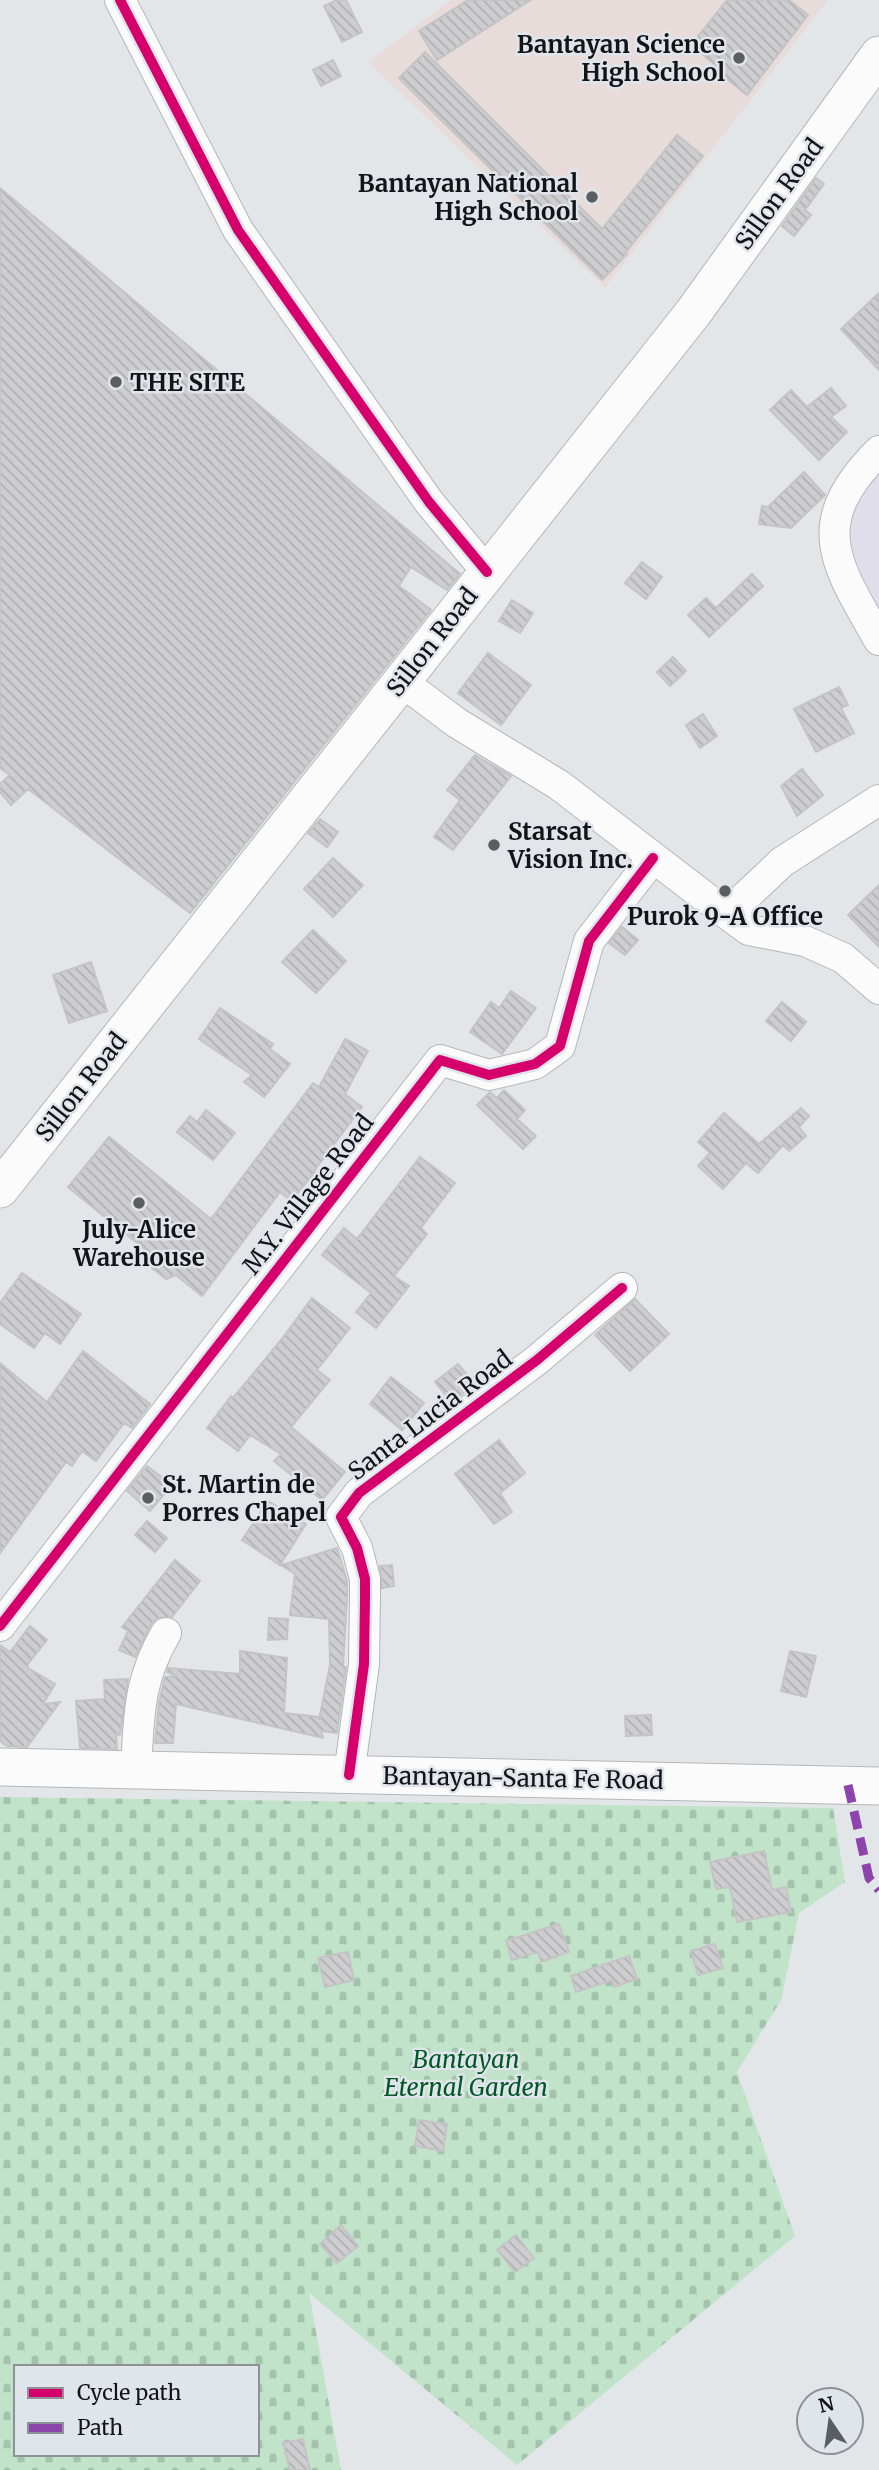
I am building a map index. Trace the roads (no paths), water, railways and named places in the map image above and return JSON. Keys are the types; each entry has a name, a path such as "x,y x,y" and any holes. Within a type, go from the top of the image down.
{"main road":[{"name":"Sillon Road","path":"0,1189 692,313 879,55"},
{"name":"Bantayan-Santa Fe Road","path":"0,1768 879,1786"}],"street":[{"path":"120,0 238,230 429,502 487,572"},
{"path":"879,451 848,487 838,509 834,533 837,558 849,587 879,640"},
{"path":"401,681 457,723 559,785 749,930 806,941 843,958 879,989"},
{"path":"727,915 782,862 879,800"},
{"name":"M.Y. Village Road","path":"0,1626 440,1060 489,1075 535,1064 560,1046 589,941 653,858"},
{"name":"Santa Lucia Road","path":"349,1775 364,1664 365,1579 357,1548 341,1517 359,1493 537,1360 622,1289"},
{"path":"136,1770 141,1690 156,1650 166,1633"}],"place":[{"name":"Bantayan Science High School","path":"739,58"},
{"name":"Bantayan National High School","path":"592,197"},
{"name":"THE SITE","path":"116,382"},
{"name":"Starsat Vision Inc.","path":"494,845"},
{"name":"Purok 9-A Office","path":"725,891"},
{"name":"July-Alice Warehouse","path":"139,1203"},
{"name":"St. Martin de Porres Chapel","path":"148,1498"}],"park label":[{"name":"Bantayan Eternal Garden","path":"466,2073"}]}
